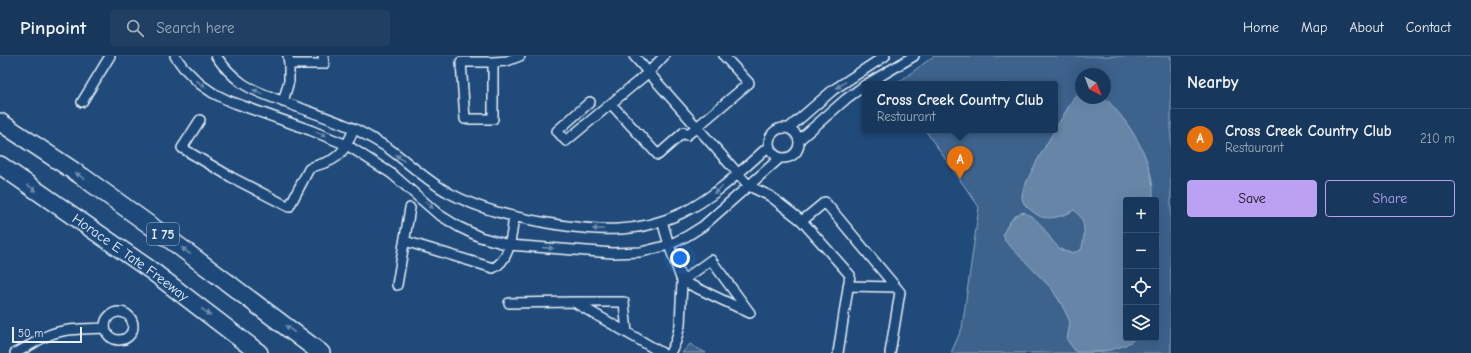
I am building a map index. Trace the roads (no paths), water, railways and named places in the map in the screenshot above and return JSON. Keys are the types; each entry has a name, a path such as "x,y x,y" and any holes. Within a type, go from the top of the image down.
{"highway":[{"name":"I 75","path":"0,122 83,177 176,244 321,353"},
{"name":"Horace E Tate Freeway","path":"0,165 152,271 259,353"}],"street":[{"path":"82,102 110,56"},
{"path":"175,56 183,67 200,84 213,93 229,101 347,145 392,174 438,214 459,227 480,237 509,245 612,253 641,252 669,245 703,226 780,158"},
{"path":"216,56 226,69 242,83 258,92 354,129 387,148 450,194 481,208 514,217 581,228 602,230 632,228 662,221 682,213 716,191 769,146"},
{"path":"283,102 289,81 289,60 324,64 323,56"},
{"path":"493,62 493,119 465,119 461,62 493,62 506,62 520,56"},
{"path":"634,56 749,186 770,196 802,221 850,274 838,353"},
{"path":"590,102 557,131 566,141 649,72 664,56"},
{"path":"611,104 658,154 684,132 687,135 749,83 724,56"},
{"path":"789,128 833,90 885,56"},
{"path":"873,81 914,56"},
{"path":"799,140 846,99 862,88"},
{"path":"200,120 182,148 231,177 289,207 309,169 315,165 326,163 340,154 347,145 354,129"},
{"path":"781,128 789,128 796,133 799,140 798,148 794,154 788,158 780,158 774,154 769,146 770,137 774,131 781,128"},
{"path":"802,221 825,202 900,292 890,353"},
{"path":"397,285 410,208"},
{"path":"405,241 493,268 500,265 504,259 509,245 514,217"},
{"path":"662,221 682,281 680,325 676,340 670,353"},
{"path":"711,260 750,313 730,304 682,281 711,260"},
{"path":"848,286 896,287"},
{"path":"574,302 662,353"},
{"path":"509,303 624,302 627,333"},
{"path":"15,353 47,336 58,332 105,328"}],"place":[{"name":"Cross Creek Country Club","path":"960,179"}]}
